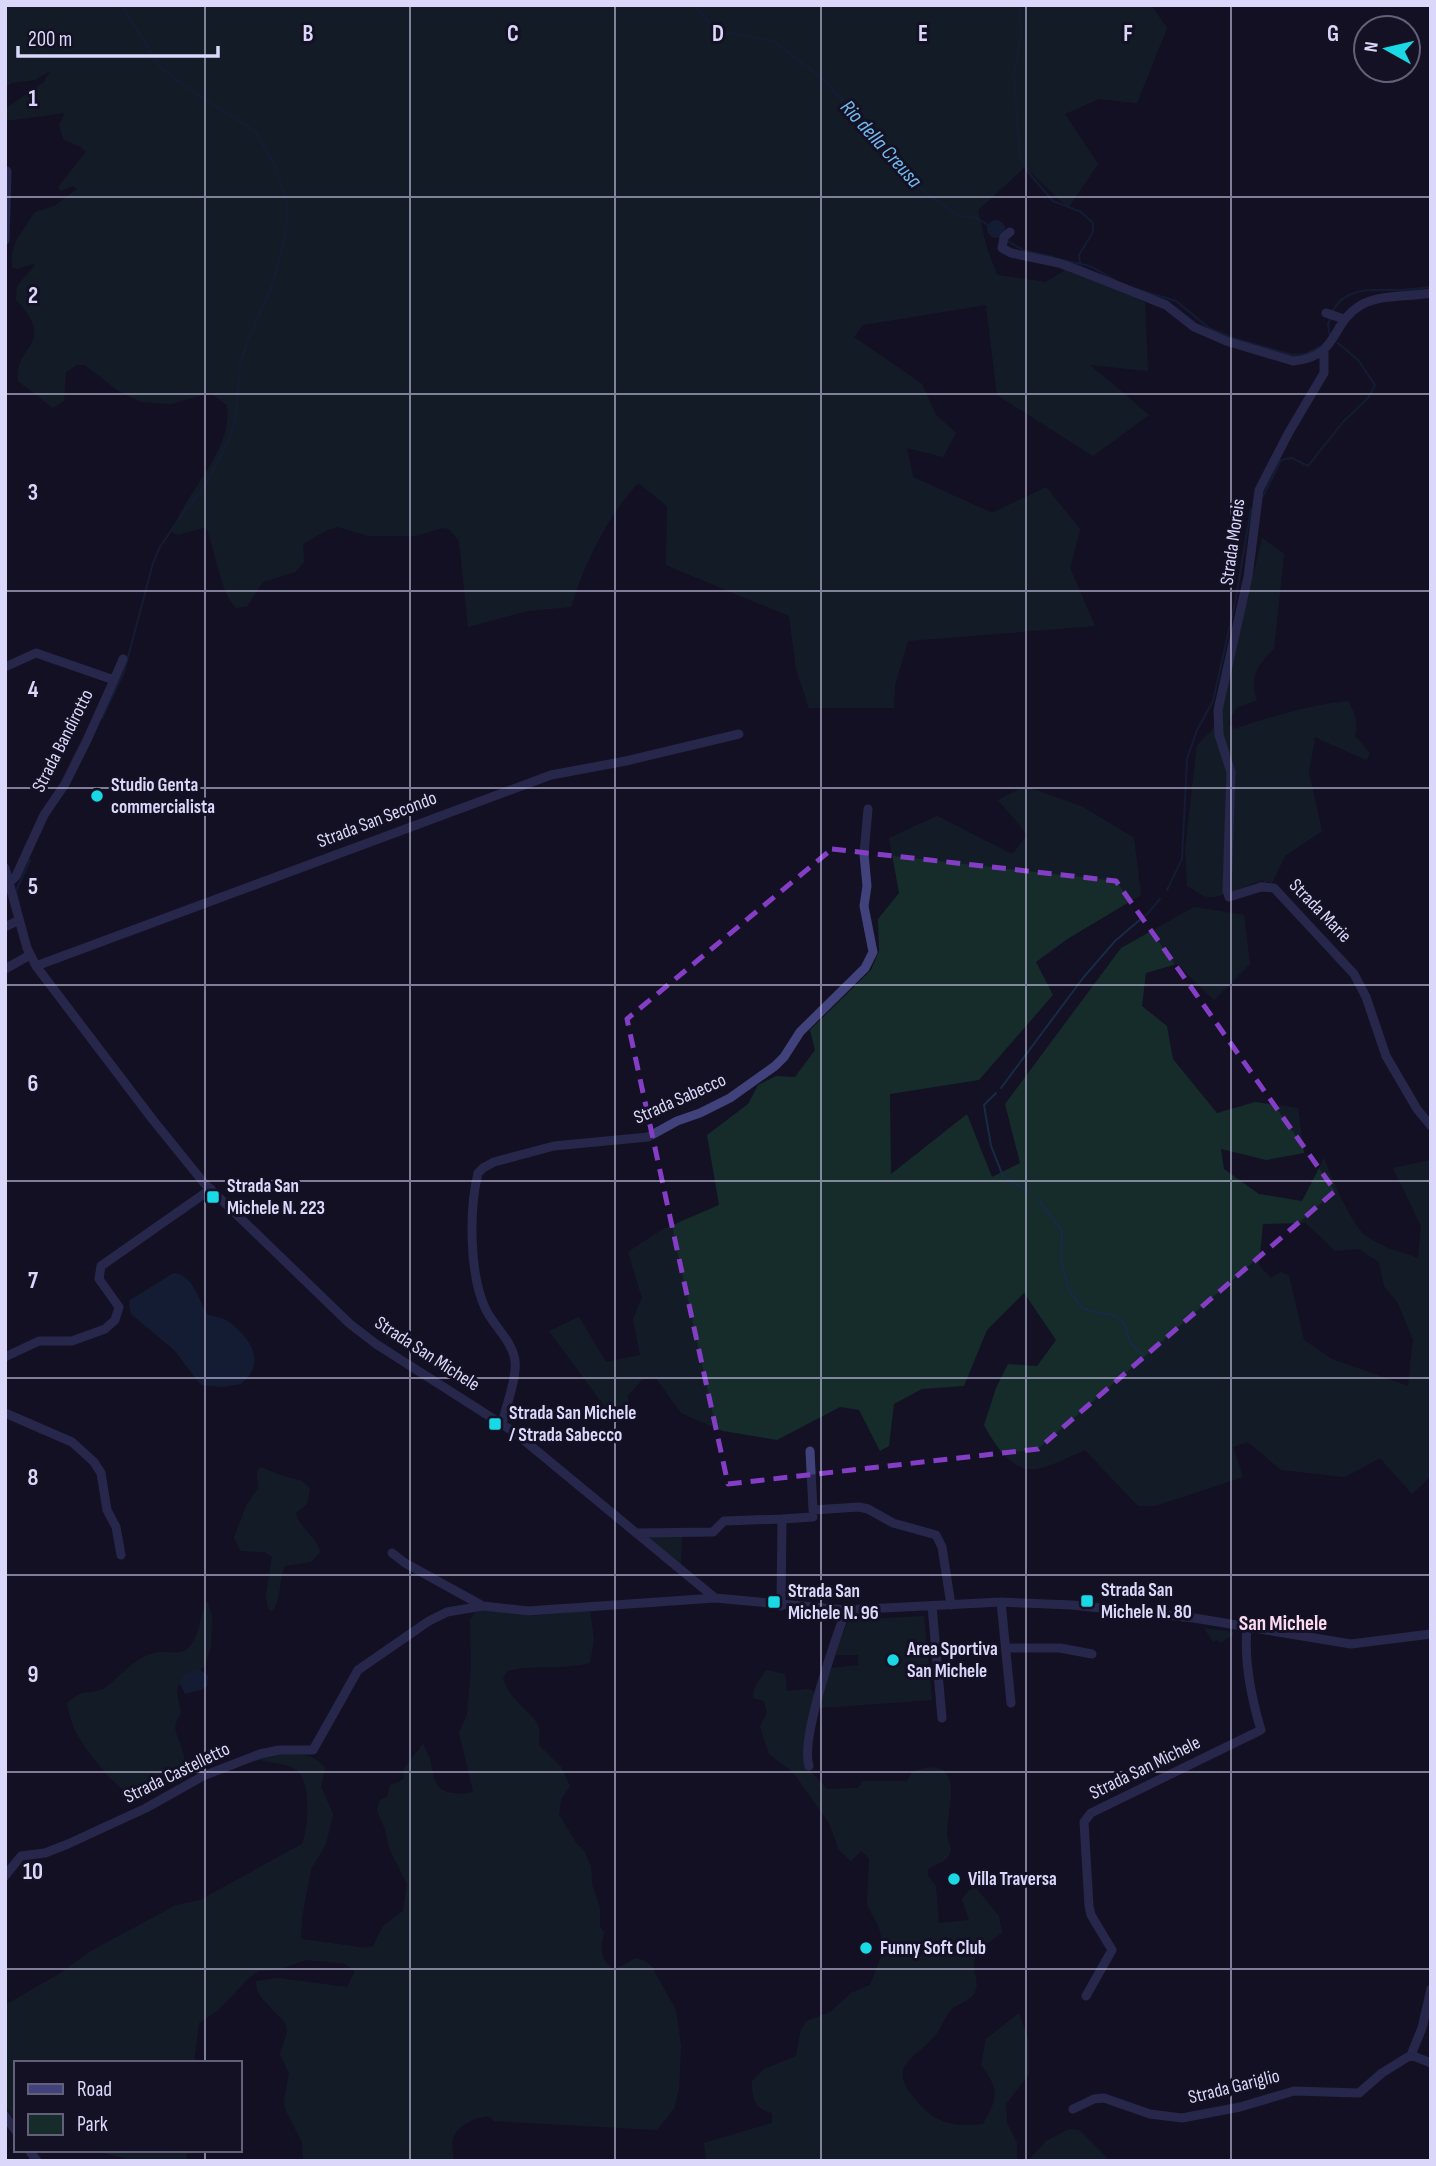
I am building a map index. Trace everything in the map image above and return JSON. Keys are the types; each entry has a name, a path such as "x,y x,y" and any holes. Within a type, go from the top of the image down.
{"street":[{"path":"5,240 7,171"},
{"path":"1010,232 1004,237 1002,248 1011,253 1059,263 1166,304 1194,327 1226,341 1293,361 1304,360 1324,350 1338,333 1335,317 1371,301 1431,293"},
{"name":"Strada Moreis","path":"1226,671 1248,577 1259,491 1289,432 1324,373 1324,350"},
{"name":"Strada Bandirotto","path":"5,667 29,654 41,653 114,680 71,773 44,816 16,876 9,883"},
{"path":"114,680 123,659"},
{"name":"Strada Marie","path":"1226,671 1217,720 1231,772 1227,873 1229,897 1261,887 1274,888 1349,966 1366,998 1385,1056 1417,1109 1431,1126"},
{"name":"Strada San Secondo","path":"36,965 187,912 551,775 626,761 739,734"},
{"name":"Strada Sabecco","path":"502,1424 516,1361 481,1298 473,1252 473,1217 478,1173 494,1162 554,1146 648,1137 730,1098 775,1066 800,1032 865,968 873,952 864,906 867,886 864,854 868,809"},
{"name":"Strada San Michele","path":"5,868 30,955 36,965 153,1120 211,1189 350,1324 376,1344 502,1424 715,1598"},
{"path":"5,928 19,920"},
{"path":"5,969 30,955"},
{"path":"5,1357 40,1341 80,1339 104,1329 116,1317 118,1304 99,1279 101,1266 211,1189"},
{"path":"5,1413 72,1442 94,1462 101,1473 107,1510 116,1527 121,1555"},
{"path":"810,1451 813,1510 868,1509 893,1523 936,1535 942,1547 951,1605"},
{"path":"636,1533 713,1532 724,1521 813,1517"},
{"path":"780,1606 782,1519"},
{"name":"Strada Castelletto","path":"391,1553 483,1606"},
{"path":"715,1598 846,1611 1001,1602 1061,1604 1133,1611 1352,1644 1431,1634"},
{"name":"Strada Castelletto","path":"5,1876 21,1856 45,1853 68,1844 146,1808 203,1776 269,1752 286,1749 313,1751 363,1665 436,1617 455,1609 483,1606 527,1611 715,1598"},
{"path":"1001,1602 1011,1703"},
{"path":"932,1606 942,1718"},
{"path":"809,1766 806,1757 807,1745 846,1611"},
{"name":"Strada San Michele","path":"1086,1996 1112,1950 1091,1915 1089,1906 1084,1822 1091,1812 1261,1730 1251,1686 1247,1627"},
{"path":"1006,1648 1060,1648 1092,1654"},
{"path":"1431,1989 1422,2028 1411,2055 1431,2063"},
{"name":"Strada Gariglio","path":"1073,2109 1094,2099 1104,2098 1150,2114 1182,2118 1240,2107 1294,2091 1359,2093 1382,2073 1411,2055"}],"highlighted area":[{"path":"832,849 1116,881 1335,1191 1038,1449 728,1484 627,1019"}],"green space":[{"path":"5,5 1151,5 1167,28 1137,103 1099,99 1065,114 1098,164 1068,208 1025,167 978,210 986,245 997,275 1046,282 1067,269 1145,302 1148,371 1090,365 1149,415 1093,456 997,395 986,305 863,325 854,337 922,384 936,415 956,433 943,457 907,448 913,477 992,513 1046,487 1080,529 1070,568 1095,626 908,641 895,685 894,708 809,708 796,669 789,616 666,565 667,506 638,483 616,511 598,541 571,607 527,611 468,627 459,541 449,529 442,528 416,536 368,536 338,527 327,530 303,544 304,562 295,572 263,582 247,606 236,608 226,593 206,527 178,535 172,532 223,439 227,405 210,393 171,404 141,402 117,390 85,365 77,365 66,372 64,401 53,408 18,381 18,369 31,344 34,327 16,300 17,286 35,265 17,269 12,267 12,253 17,239 35,212 54,206 77,189 73,186 61,191 58,187 86,152 63,139 59,125 65,113 5,121 5,109 44,82 50,71 35,80 11,83 5,88"},
{"path":"1262,538 1284,554 1274,649 1263,660 1254,678 1257,700 1236,708 1228,723 1234,729 1305,708 1348,701 1355,718 1355,736 1370,753 1366,760 1315,737 1309,773 1322,831 1285,856 1272,883 1263,880 1227,894 1208,897 1187,886 1185,849 1197,745 1220,717"},
{"path":"1025,786 1083,807 1134,838 1141,895 1069,938 1036,962 1053,995 979,1080 890,1094 891,1174 967,1114 992,1177 1020,1163 1005,1104 1121,948 1194,907 1244,915 1250,964 1214,1000 1177,964 1146,973 1142,1006 1167,1026 1173,1059 1217,1113 1255,1102 1298,1108 1304,1153 1266,1160 1221,1149 1224,1169 1259,1194 1302,1201 1324,1158 1342,1200 1360,1230 1378,1243 1418,1258 1421,1226 1393,1168 1431,1160 1431,1476 1412,1494 1380,1458 1345,1477 1281,1470 1248,1442 1233,1447 1243,1477 1155,1506 1138,1506 1085,1450 1037,1469 1028,1469 1012,1462 984,1425 996,1388 1008,1364 1037,1366 1056,1340 1024,1293 987,1330 964,1386 922,1389 894,1404 889,1446 880,1451 859,1410 840,1407 777,1440 723,1431 681,1413 655,1377 642,1380 628,1395 629,1417 617,1423 549,1331 579,1317 606,1362 640,1355 633,1319 642,1298 628,1252 663,1229 719,1205 707,1135 748,1104 758,1085 776,1076 795,1077 815,1050 810,1030 871,970 879,951 878,919 899,893 889,838 937,816 1012,854 1028,835 998,800","holes":["1306,1223 1335,1251 1359,1249 1379,1262 1384,1286 1398,1303 1413,1340 1408,1386 1332,1359 1304,1340 1289,1276 1281,1272 1271,1278 1259,1265 1263,1224"]},
{"path":"260,1467 302,1481 310,1489 307,1504 296,1513 320,1552 311,1562 285,1566 272,1611 268,1608 266,1595 272,1557 265,1552 241,1551 234,1538 246,1506 258,1488 257,1472"},
{"path":"682,1535 681,1566 647,1537"},
{"path":"207,1601 212,1616 211,1647 204,1667 178,1685 181,1714 175,1730 184,1763 167,1784 136,1800 110,1777 80,1740 67,1703 80,1694 103,1689 134,1663 147,1656 159,1652 186,1650 196,1636"},
{"path":"484,1610 529,1616 590,1611 594,1640 590,1663 517,1669 507,1671 503,1678 516,1701 536,1722 539,1745 561,1767 570,1786 561,1799 559,1815 583,1849 591,1866 592,1885 600,1908 600,1927 604,1932 604,1958 614,1970 636,1958 645,1961 652,1967 676,2010 681,2046 679,2088 674,2109 657,2130 494,2121 491,2117 486,2117 469,2122 456,2133 452,2144 454,2161 303,2161 302,2142 285,2109 284,2099 289,2074 280,2054 287,2032 286,2024 261,1997 256,1981 278,1978 347,1987 355,1971 343,1963 306,1960 277,1970 259,1971 217,2011 199,2023 194,2061 14,2061 14,2119 7,2107 5,2005 59,1974 91,1951 176,1905 200,1900 302,1844 308,1804 300,1775 291,1767 257,1759 284,1754 302,1755 319,1761 325,1768 321,1787 333,1814 326,1844 311,1869 301,1939 366,1948 373,1946 383,1926 403,1911 407,1884 389,1848 377,1810 379,1801 387,1797 390,1785 404,1778 403,1770 423,1744 437,1785 441,1789 458,1794 473,1791 459,1732 467,1715 471,1668 470,1620 475,1612"},
{"name":"Area Sportiva San Michele","path":"924,1616 932,1700 819,1708 830,1668 858,1665 858,1655 836,1655 848,1622"},
{"path":"1204,1628 1233,1632 1233,1635 1220,1643 1218,1639 1213,1642"},
{"path":"766,1670 785,1674 787,1691 809,1689 814,1692 807,1768 827,1789 858,1788 863,1781 907,1781 912,1772 929,1768 940,1769 947,1774 951,1794 947,1835 951,1850 947,1858 928,1869 928,1876 936,1886 939,1923 969,1920 962,1899 969,1890 976,1888 999,1916 1002,1933 977,1954 974,1968 976,1987 973,1995 951,2010 937,2033 906,2064 903,2081 920,2105 941,2121 956,2125 983,2124 995,2094 981,2065 986,2039 1019,2013 1029,2042 1029,2074 1006,2104 1007,2123 1017,2143 1017,2161 706,2161 704,2143 772,2123 772,2113 761,2109 755,2102 752,2081 764,2069 796,2056 801,2029 807,2021 830,2012 851,1993 870,1985 881,1957 879,1927 867,1905 869,1858 861,1851 851,1861 839,1850 829,1823 793,1772 769,1754 760,1727 767,1713 764,1701 753,1698 756,1686"},
{"path":"1069,2129 1079,2130 1110,2161 1028,2161 1046,2141"},
{"path":"100,2152 187,2152 186,2161 126,2161 125,2158"}],"water":[{"path":"996,220 1002,223 1005,229 1002,235 996,238 990,235 987,229 990,223"},
{"path":"176,1273 192,1285 207,1314 228,1321 249,1343 255,1359 249,1376 241,1384 223,1387 201,1385 174,1350 131,1314 130,1300"},
{"path":"199,1669 208,1676 207,1686 185,1694 180,1684 183,1675"}],"waterway":[{"name":"Rio della Creusa","path":"695,5 715,30 773,41 824,80 923,191 959,216 975,217 988,225"},
{"path":"1020,5 1021,34 1014,76 1020,156 1028,172 1053,201 1081,212 1093,223 1093,232 1079,255 1080,263"},
{"path":"102,718 124,672 153,563 160,547 201,492 235,423 240,365 273,283 286,233 287,203 275,167 256,132 160,67 124,9"},
{"name":"Rio della Creusa","path":"1006,240 1023,250 1053,257"},
{"path":"1062,260 1090,266 1115,280"},
{"path":"1332,312 1344,298 1360,291 1431,287"},
{"path":"1136,289 1176,301 1209,328 1233,338 1292,355 1306,354 1319,347"},
{"path":"1330,336 1328,324 1331,317"},
{"path":"1263,496 1281,460 1292,458 1308,466 1343,422 1368,398 1375,385 1358,360 1338,343"},
{"path":"1167,890 1182,859 1187,759 1197,730 1213,701 1235,603 1251,509"},
{"path":"20,908 16,891 30,860"},
{"path":"1259,883 1266,882"},
{"path":"1001,1088 1083,978 1115,941 1160,899"},
{"path":"996,1093 984,1105 991,1146 1003,1176 1028,1192"},
{"path":"1037,1198 1062,1231 1061,1260 1069,1290 1082,1308 1114,1315 1124,1323 1131,1344 1151,1362"}],"place":[{"name":"Studio Genta commercialista","path":"97,796"},
{"name":"Strada San Michele N. 223","path":"213,1197"},
{"name":"Strada San Michele / Strada Sabecco","path":"495,1424"},
{"name":"Strada San Michele N. 80","path":"1087,1601"},
{"name":"Strada San Michele N. 96","path":"774,1602"},
{"name":"Area Sportiva San Michele","path":"893,1660"},
{"name":"Villa Traversa","path":"954,1879"},
{"name":"Funny Soft Club","path":"866,1948"}],"district":[{"name":"San Michele","path":"1283,1623"}]}
